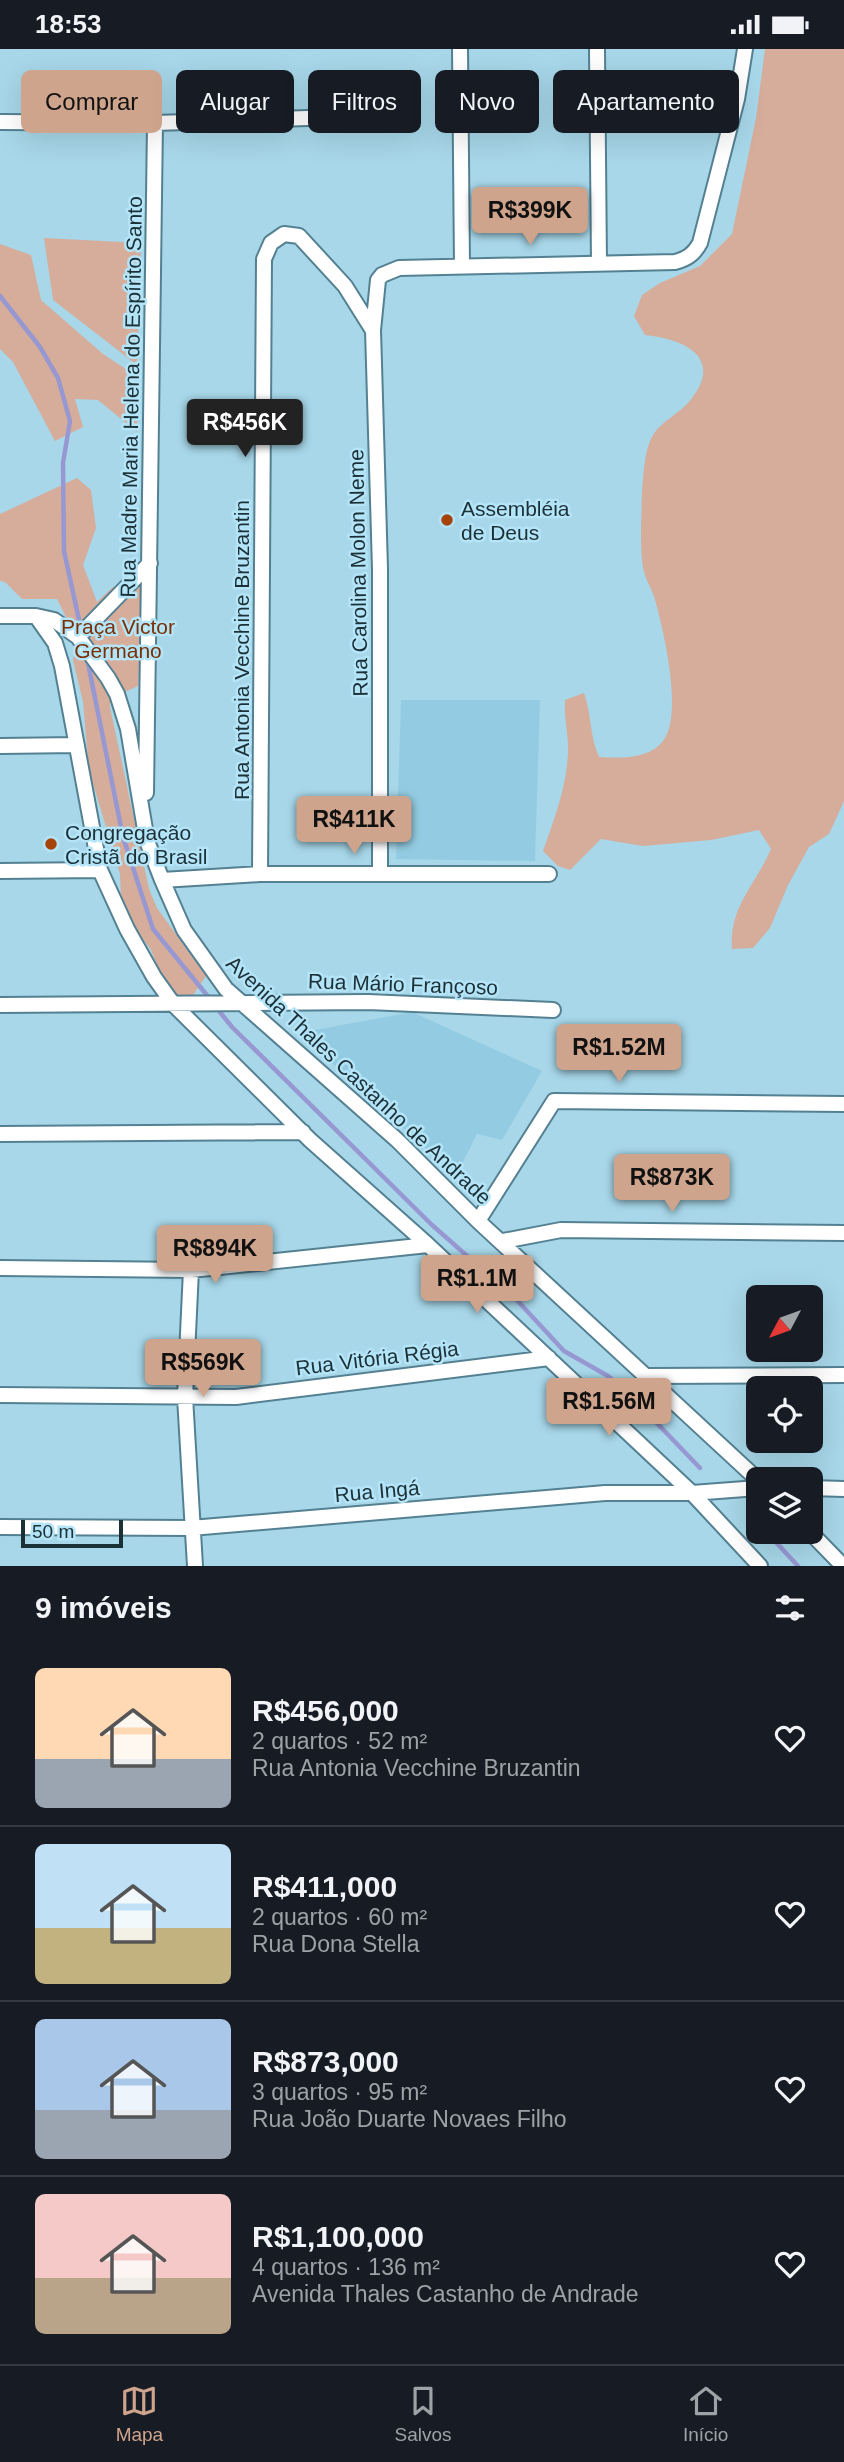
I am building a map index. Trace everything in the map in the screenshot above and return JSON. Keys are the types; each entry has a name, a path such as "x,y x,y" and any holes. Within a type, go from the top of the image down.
{"street":[{"path":"460,49 462,266 675,262 695,252 737,99 745,49"},
{"path":"597,49 599,263"},
{"path":"162,123 308,118"},
{"path":"0,122 21,122"},
{"name":"Rua Madre Maria Helena do Espírito Santo","path":"147,841 155,133"},
{"name":"Rua Antonia Vecchine Bruzantin","path":"260,874 264,259 271,243 284,234 299,236 345,286 373,330"},
{"name":"Rua Carolina Molon Neme","path":"380,874 380,569 374,293 382,275 399,268 462,266"},
{"path":"79,637 150,563"},
{"path":"0,615 36,616 55,643 62,666 100,870 127,929 154,977 174,1005 303,1132 428,1245 692,1493 760,1566"},
{"name":"Avenida Thales Castanho de Andrade","path":"36,616 54,620 79,637 117,694 128,729 147,841 184,930 202,959 240,1002 397,1140 478,1221 503,1241 746,1469"},
{"path":"0,746 76,745"},
{"path":"0,871 100,870"},
{"path":"162,880 260,874 548,874"},
{"name":"Rua Mário Françoso","path":"0,1005 368,1002 552,1010"},
{"path":"478,1221 554,1101 844,1104"},
{"path":"0,1134 303,1132"},
{"path":"503,1241 561,1230 844,1233"},
{"path":"0,1268 191,1270 428,1245"},
{"path":"191,1270 185,1397 195,1566"},
{"name":"Rua Vitória Régia","path":"0,1395 236,1397 549,1359"},
{"path":"648,1376 844,1375"},
{"path":"823,1488 844,1489"},
{"name":"Rua Ingá","path":"0,1527 191,1528 605,1493 692,1493 746,1489"},
{"path":"822,1544 843,1566"}],"shaded area":[{"path":"401,700 540,700 535,861 396,859"},
{"path":"412,1012 542,1071 502,1140 477,1134 456,1176 299,1033"}],"green space":[{"path":"765,49 844,49 844,801 829,834 809,847 788,885 770,928 753,948 732,949 732,934 739,909 771,849 759,830 711,840 643,846 601,839 570,870 558,866 543,851 566,772 568,744 565,700 584,693 599,757 633,757 650,752 663,741 669,728 672,711 670,670 654,596 642,562 643,481 646,454 653,435 688,403 699,388 703,374 702,363 696,354 674,341 645,335 634,316 642,295 660,283 700,266 732,234 756,118"},
{"path":"44,238 141,243 137,365 53,300"},
{"path":"0,244 31,255 41,300 103,354 138,377 137,432 98,400 75,399 83,427 55,441 13,362 0,349"},
{"name":"Praça Victor Germano","path":"77,478 91,490 96,528 83,565 97,602 113,587 135,583 136,589 144,582 138,686 125,692 115,673 110,685 110,707 149,889 157,908 206,976 193,995 181,998 162,978 151,950 131,923 121,898 120,874 89,770 83,702 73,660 77,639 57,599 22,599 5,582 0,581 0,514"}],"waterway":[{"path":"0,296 40,347 58,378 70,421 63,463 64,551 81,629"},
{"path":"87,658 123,837 153,929 210,999"},
{"path":"215,1006 232,1027 432,1225 515,1298 564,1351 608,1376 629,1394 700,1468"},
{"path":"778,1544 798,1566"}],"place":[{"name":"Assembléia de Deus","path":"447,520"},
{"name":"Congregação Cristã do Brasil","path":"51,844"}]}
